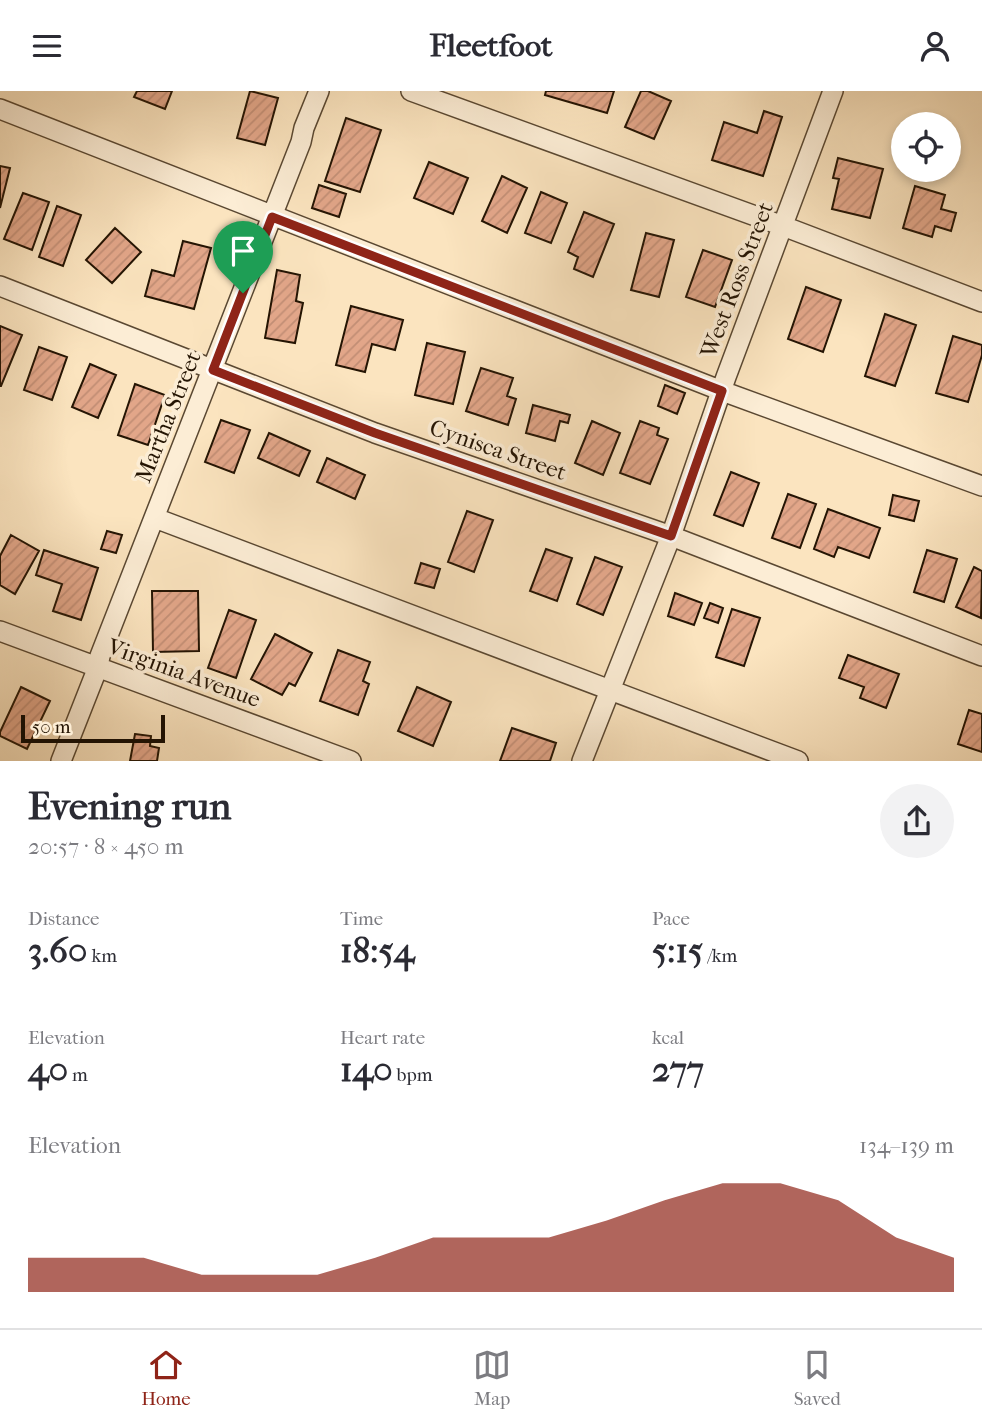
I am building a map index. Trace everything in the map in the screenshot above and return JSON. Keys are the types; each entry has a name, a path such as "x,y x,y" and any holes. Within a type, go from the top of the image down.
{"street":[{"name":"Martha Street","path":"61,761 319,91"},
{"path":"411,91 783,226 982,302"},
{"name":"West Ross Street","path":"582,761 671,536 833,91"},
{"path":"0,109 722,391 982,486"},
{"name":"Cynisca Street","path":"0,286 375,433 671,536 982,656"},
{"path":"155,518 798,761"},
{"name":"Virginia Avenue","path":"0,631 351,761"}],"building":[{"path":"137,91 172,91 165,109 134,97"},
{"path":"250,91 278,98 265,145 237,138"},
{"path":"546,91 614,91 607,113 545,95"},
{"path":"641,91 648,91 671,101 654,139 625,127"},
{"path":"764,111 782,117 763,176 712,160 724,122 757,133"},
{"path":"346,118 381,130 360,192 325,181"},
{"path":"838,158 883,169 870,218 832,209 839,179 833,178"},
{"path":"429,162 468,178 453,214 414,198"},
{"path":"0,166 10,168 0,208"},
{"path":"502,176 527,188 507,233 482,221"},
{"path":"319,185 346,194 339,217 312,208"},
{"path":"915,186 945,195 941,209 956,213 951,231 935,226 932,237 903,228"},
{"path":"541,192 567,203 551,243 525,233"},
{"path":"23,193 49,202 32,250 4,239"},
{"path":"57,206 81,215 63,266 39,257"},
{"path":"584,212 614,224 593,277 574,269 578,257 568,252"},
{"path":"115,228 141,252 112,283 86,260"},
{"path":"646,233 674,240 659,297 631,290"},
{"path":"183,241 211,248 194,309 145,296 152,270 174,276"},
{"path":"703,250 732,260 715,307 686,297"},
{"path":"277,270 300,275 296,301 303,303 295,343 265,338"},
{"path":"806,287 841,300 823,352 788,339"},
{"path":"351,306 403,320 395,350 372,344 365,372 336,365"},
{"path":"885,314 916,325 895,386 865,376"},
{"path":"0,326 22,335 1,386 0,386"},
{"path":"953,336 982,345 982,355 968,402 936,393"},
{"path":"427,343 465,352 453,404 415,395"},
{"path":"39,347 67,357 52,400 24,390"},
{"path":"90,364 116,375 98,418 72,407"},
{"path":"481,368 513,378 507,396 516,399 508,425 466,411"},
{"path":"135,384 165,395 148,445 118,435"},
{"path":"665,385 685,393 677,414 658,406"},
{"path":"533,405 570,415 568,423 560,421 555,441 526,433"},
{"path":"221,420 250,430 234,473 205,462"},
{"path":"592,421 620,433 603,475 575,463"},
{"path":"640,421 659,428 657,435 668,439 650,484 620,473"},
{"path":"269,433 310,451 299,476 258,458"},
{"path":"327,458 365,475 355,499 317,482"},
{"path":"731,472 759,483 743,526 714,515"},
{"path":"788,494 816,504 800,548 772,538"},
{"path":"893,495 919,501 914,521 889,515"},
{"path":"828,509 880,528 869,558 838,547 834,557 814,549"},
{"path":"467,511 493,520 474,572 448,562"},
{"path":"107,531 122,535 116,553 101,549"},
{"path":"11,535 39,551 15,594 0,585 0,556"},
{"path":"546,549 572,558 557,601 530,591"},
{"path":"44,550 98,568 81,620 53,611 62,584 36,575"},
{"path":"927,550 957,559 944,602 914,592"},
{"path":"595,557 622,567 603,615 577,604"},
{"path":"421,563 440,569 434,588 415,583"},
{"path":"974,567 982,571 981,618 956,607"},
{"path":"152,591 198,591 199,651 153,652"},
{"path":"675,593 702,603 694,625 668,616"},
{"path":"710,603 723,608 718,623 704,618"},
{"path":"732,609 760,618 744,666 716,657"},
{"path":"229,610 256,620 236,678 208,668"},
{"path":"275,634 312,653 295,686 289,683 282,695 251,679"},
{"path":"338,650 370,662 363,681 369,684 358,715 320,701"},
{"path":"848,655 899,674 886,708 860,698 864,687 839,678"},
{"path":"21,687 50,701 27,749 0,736"},
{"path":"417,687 451,702 433,746 398,731"},
{"path":"969,710 982,714 982,752 958,744"},
{"path":"512,728 556,743 550,761 500,761"},
{"path":"135,734 151,736 150,746 159,748 157,761 130,761"}],"route":[{"path":"272,217 722,391 671,536 375,433 213,370 243,293 272,217"}]}
